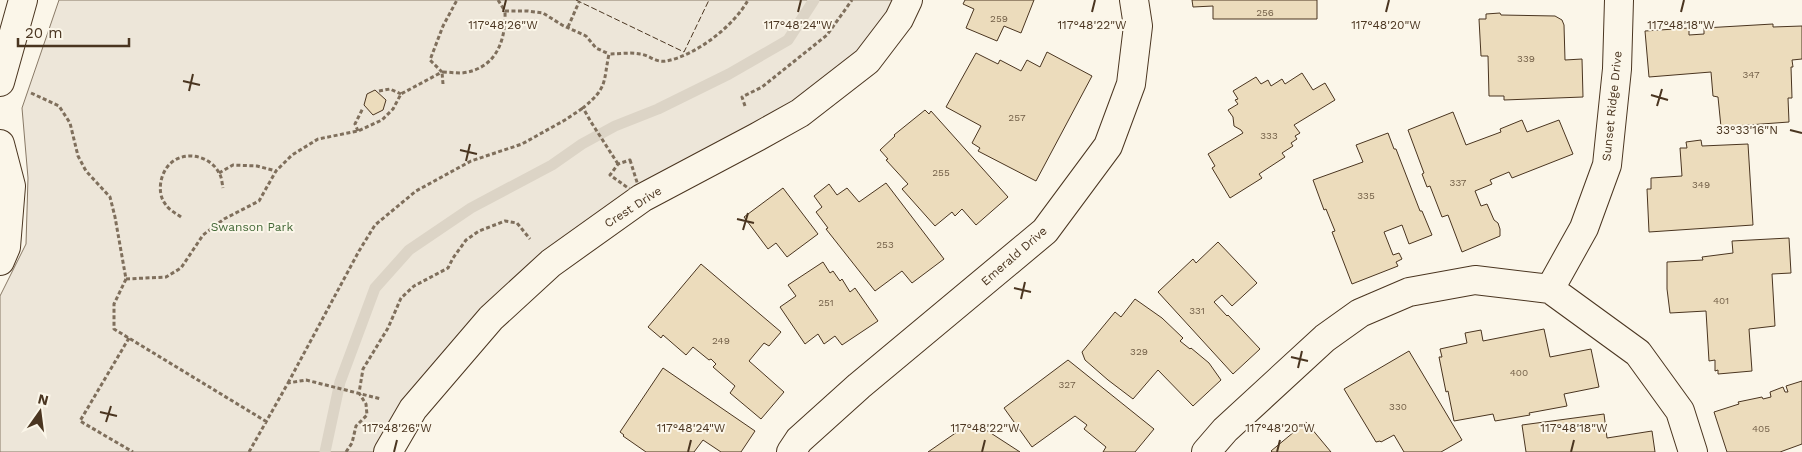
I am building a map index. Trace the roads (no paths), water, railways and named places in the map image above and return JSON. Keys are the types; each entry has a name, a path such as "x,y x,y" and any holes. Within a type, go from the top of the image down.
{"street":[{"path":"12,86 6,42 23,0"},
{"name":"Crest Drive","path":"388,452 413,409 491,318 551,263 642,198 800,112 867,61 899,20 908,0"},
{"name":"Emerald Drive","path":"791,452 799,440 859,386 1045,231 1108,146 1131,84 1138,26 1134,0"},
{"name":"Sunset Ridge Drive","path":"1550,290 1584,228 1607,165 1617,69 1620,0"},
{"path":"0,144 11,186 6,248 0,261"},
{"path":"1206,452 1225,430 1318,345 1360,313 1409,292 1475,280 1550,290 1638,353 1680,411 1693,452"}],"waterway":[{"path":"325,452 340,382 375,288 409,250 471,208 552,165 582,144 615,126 658,109 729,74 788,40 814,0"}],"park label":[{"name":"Swanson Park","path":"252,227"}]}
